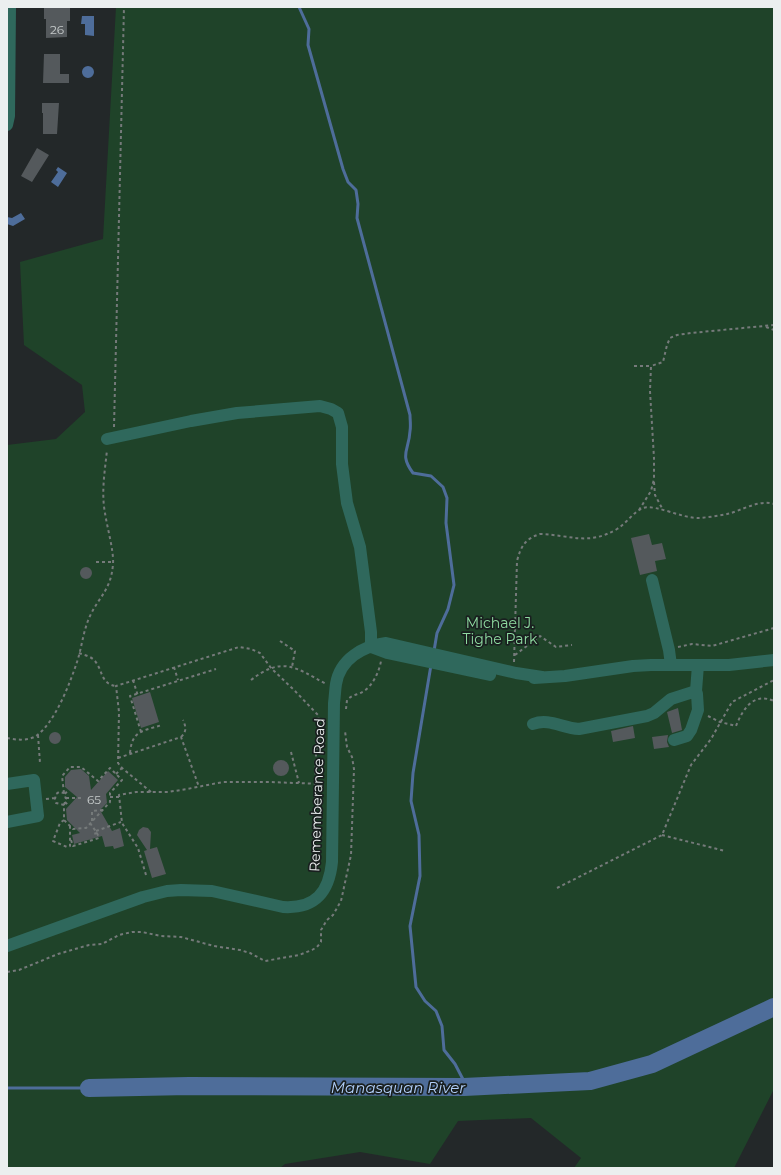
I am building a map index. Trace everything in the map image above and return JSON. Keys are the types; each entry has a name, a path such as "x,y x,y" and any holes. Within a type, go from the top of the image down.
{"street":[{"path":"7,125 10,7"},
{"path":"107,440 191,421 237,413 320,406 338,413 342,427 342,464 347,503 360,547 371,632 371,647"},
{"path":"652,580 669,650 671,665"},
{"name":"Rememberance Road","path":"7,946 142,897 167,891 212,891 283,907 294,908 311,902 323,891 330,877 332,862 336,689 338,675 346,662 352,656 371,647 386,643 425,657"},
{"name":"Rememberance Road","path":"371,647 384,652 425,657 542,677"},
{"name":"Rememberance Road","path":"441,660 497,676 518,678 565,676 633,666 728,665 774,660"},
{"path":"674,740 687,736 698,710 696,691 698,665"},
{"path":"533,724 540,721 550,722 579,729 646,716 654,713 671,699 696,691"},
{"path":"7,784 34,780 38,816 7,822"}],"path":[{"path":"7,738 17,741 35,737 44,729 67,691 91,616 110,582 113,562 104,512 103,492 108,448 107,440 114,432 113,420 115,397 124,7"},
{"path":"634,366 651,366 664,362 670,338 677,335 774,325"},
{"path":"765,326 774,330"},
{"path":"651,366 650,391 655,495 664,511"},
{"path":"516,673 514,664 517,561 520,548 533,536 540,534 552,534 589,539 600,537 622,526 638,511 651,491 654,479"},
{"path":"638,511 644,508 654,507 687,518 699,518 728,514 757,504 774,503"},
{"path":"96,562 113,562"},
{"path":"669,650 692,644 712,646 774,628"},
{"path":"515,655 540,636 556,647 572,645"},
{"path":"280,641 295,651 292,667"},
{"path":"79,653 88,656 95,661 105,680 110,685 116,686 239,647 251,649 260,653 271,668 318,715 314,858"},
{"path":"345,715 347,700 357,693 362,693 371,683 379,671 384,652"},
{"path":"251,680 260,673 271,668 284,666 297,668 336,689"},
{"path":"174,667 178,680"},
{"path":"141,732 130,696 216,669"},
{"path":"133,680 138,694"},
{"path":"557,888 662,835 691,765 711,739 732,702 774,680"},
{"path":"116,686 120,712 118,763 150,792"},
{"path":"698,710 720,722 736,726 742,713 750,703 757,699 774,701"},
{"path":"118,758 181,737 186,730 183,720"},
{"path":"130,753 131,742 134,736 162,725"},
{"path":"7,972 19,970 58,954 89,945 102,944 119,935 132,932 181,937 214,946 240,950 250,953 265,961 299,955 317,947 320,942 321,930 342,901 351,855 354,769 352,757 347,747 345,727"},
{"path":"38,734 40,763"},
{"path":"181,737 199,787"},
{"path":"291,752 299,783"},
{"path":"64,820 70,825 73,829 86,828 103,810 110,802 110,793 122,780 110,768 98,781 81,767 70,768 62,776 66,798 64,820 60,823 53,841 70,847 70,825"},
{"path":"116,774 122,768"},
{"path":"110,796 119,797 119,795 131,793 168,792 223,782 245,781 333,785"},
{"path":"68,790 64,793 60,792 56,794 55,798 56,803 65,803 69,806"},
{"path":"119,797 122,822 138,848 146,875"},
{"path":"42,799 55,798"},
{"path":"66,798 82,798"},
{"path":"71,840 73,846 99,838 91,822 92,811 103,810"},
{"path":"93,834 122,822"},
{"path":"80,828 81,832"},
{"path":"662,835 725,851"}],"green space":[{"name":"Michael J. Tighe Park","path":"116,7 774,7 774,1089 734,1168 574,1168 581,1158 531,1118 458,1121 430,1164 360,1152 285,1164 280,1168 7,1168 7,445 56,439 85,412 82,385 24,345 20,262 103,239"}],"water":[{"path":"82,16 94,16 94,36 85,35 85,24 81,24"},
{"path":"86,66 90,66 94,72 90,78 86,78 82,74 82,70"},
{"path":"58,167 67,173 58,187 51,182 58,172 56,170"},
{"path":"21,213 25,219 13,226 7,224 7,217 12,218"}],"building":[{"path":"44,8 70,8 70,21 67,21 67,37 46,38 46,19 44,19"},
{"path":"44,54 60,54 60,74 69,74 69,83 43,83"},
{"path":"42,103 59,103 57,134 43,134"},
{"path":"37,148 49,155 32,182 21,176"},
{"path":"649,534 652,545 662,543 666,559 655,561 657,571 640,575 631,538"},
{"path":"88,567 91,568 91,578 84,579 81,578 80,571 81,568"},
{"path":"150,692 159,722 141,728 132,698"},
{"path":"678,708 682,730 672,733 667,712"},
{"path":"633,726 635,738 613,742 611,731"},
{"path":"57,732 60,733 60,743 53,744 50,743 49,736 50,733"},
{"path":"668,735 667,742 669,747 654,749 652,737"},
{"path":"281,760 287,762 289,768 287,774 281,776 275,774 273,768 275,762"},
{"path":"81,769 89,776 91,790 108,771 118,780 106,794 107,803 100,810 112,831 120,828 124,846 114,849 113,846 105,847 102,836 74,844 72,835 80,833 67,820 66,809 77,797 65,787 65,777 71,770"},
{"path":"143,827 148,828 151,832 150,849 157,847 166,874 152,878 144,851 147,850 137,835 139,830"}],"waterway":[{"path":"299,7 309,29 308,45 343,169 348,182 356,190 358,204 357,218 410,415 410,429 406,461 413,473 431,476 443,487 447,498 446,523 454,585 448,609 437,633 434,651"},
{"path":"431,665 413,773 411,801 419,835 420,876 410,926 416,987 425,1001 436,1011 442,1026 444,1050 455,1064 467,1087"},
{"name":"Manasquan River","path":"89,1088 189,1086 464,1087 590,1081 652,1064 774,1007"},
{"name":"Manasquan River","path":"7,1088 89,1088"}]}
